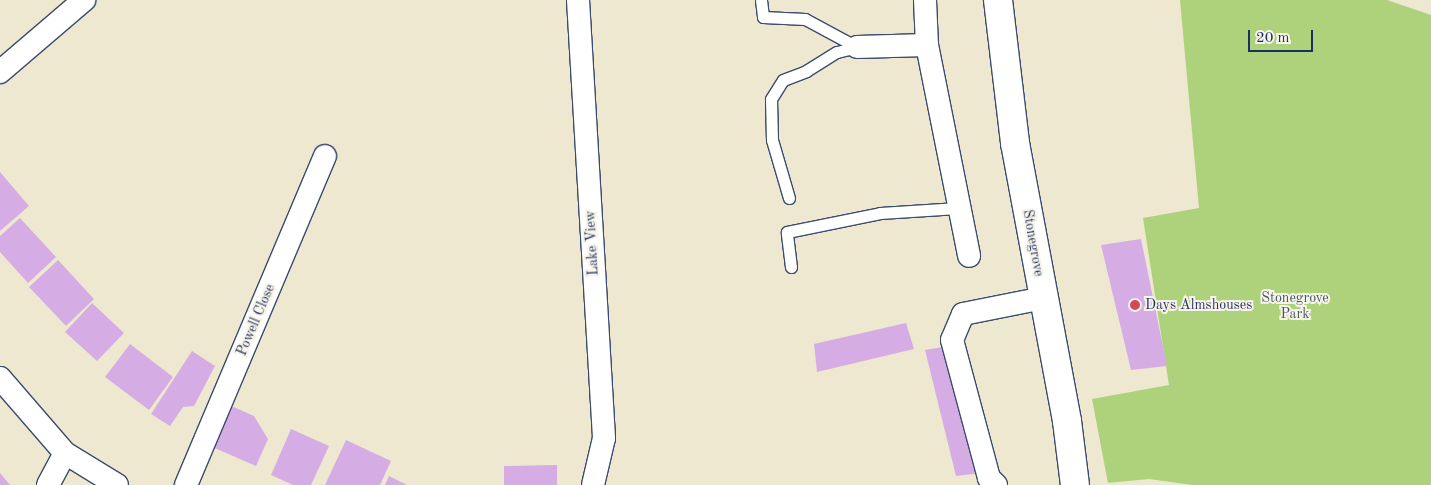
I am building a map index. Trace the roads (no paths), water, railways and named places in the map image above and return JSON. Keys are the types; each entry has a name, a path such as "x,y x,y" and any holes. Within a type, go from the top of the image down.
{"main road":[{"name":"Stonegrove","path":"998,0 1015,143 1074,485"}],"street":[{"path":"0,72 84,0"},
{"name":"Lake View","path":"578,0 604,438 593,485"},
{"path":"925,0 927,45 969,256"},
{"path":"857,47 927,45"},
{"name":"Powell Close","path":"186,485 325,156"},
{"path":"996,485 989,478 952,340 963,314 1043,298"},
{"path":"0,378 65,453 117,485"},
{"path":"48,485 65,453"}],"lane":[{"path":"761,0 762,17 805,19 857,47"},
{"path":"789,198 772,140 771,99 783,80 806,71 837,52 857,47"},
{"path":"792,267 787,232 880,213 958,208"}],"place":[{"name":"Days Almshouses","path":"1135,305"}],"park label":[{"name":"Stonegrove Park","path":"1295,306"}]}
